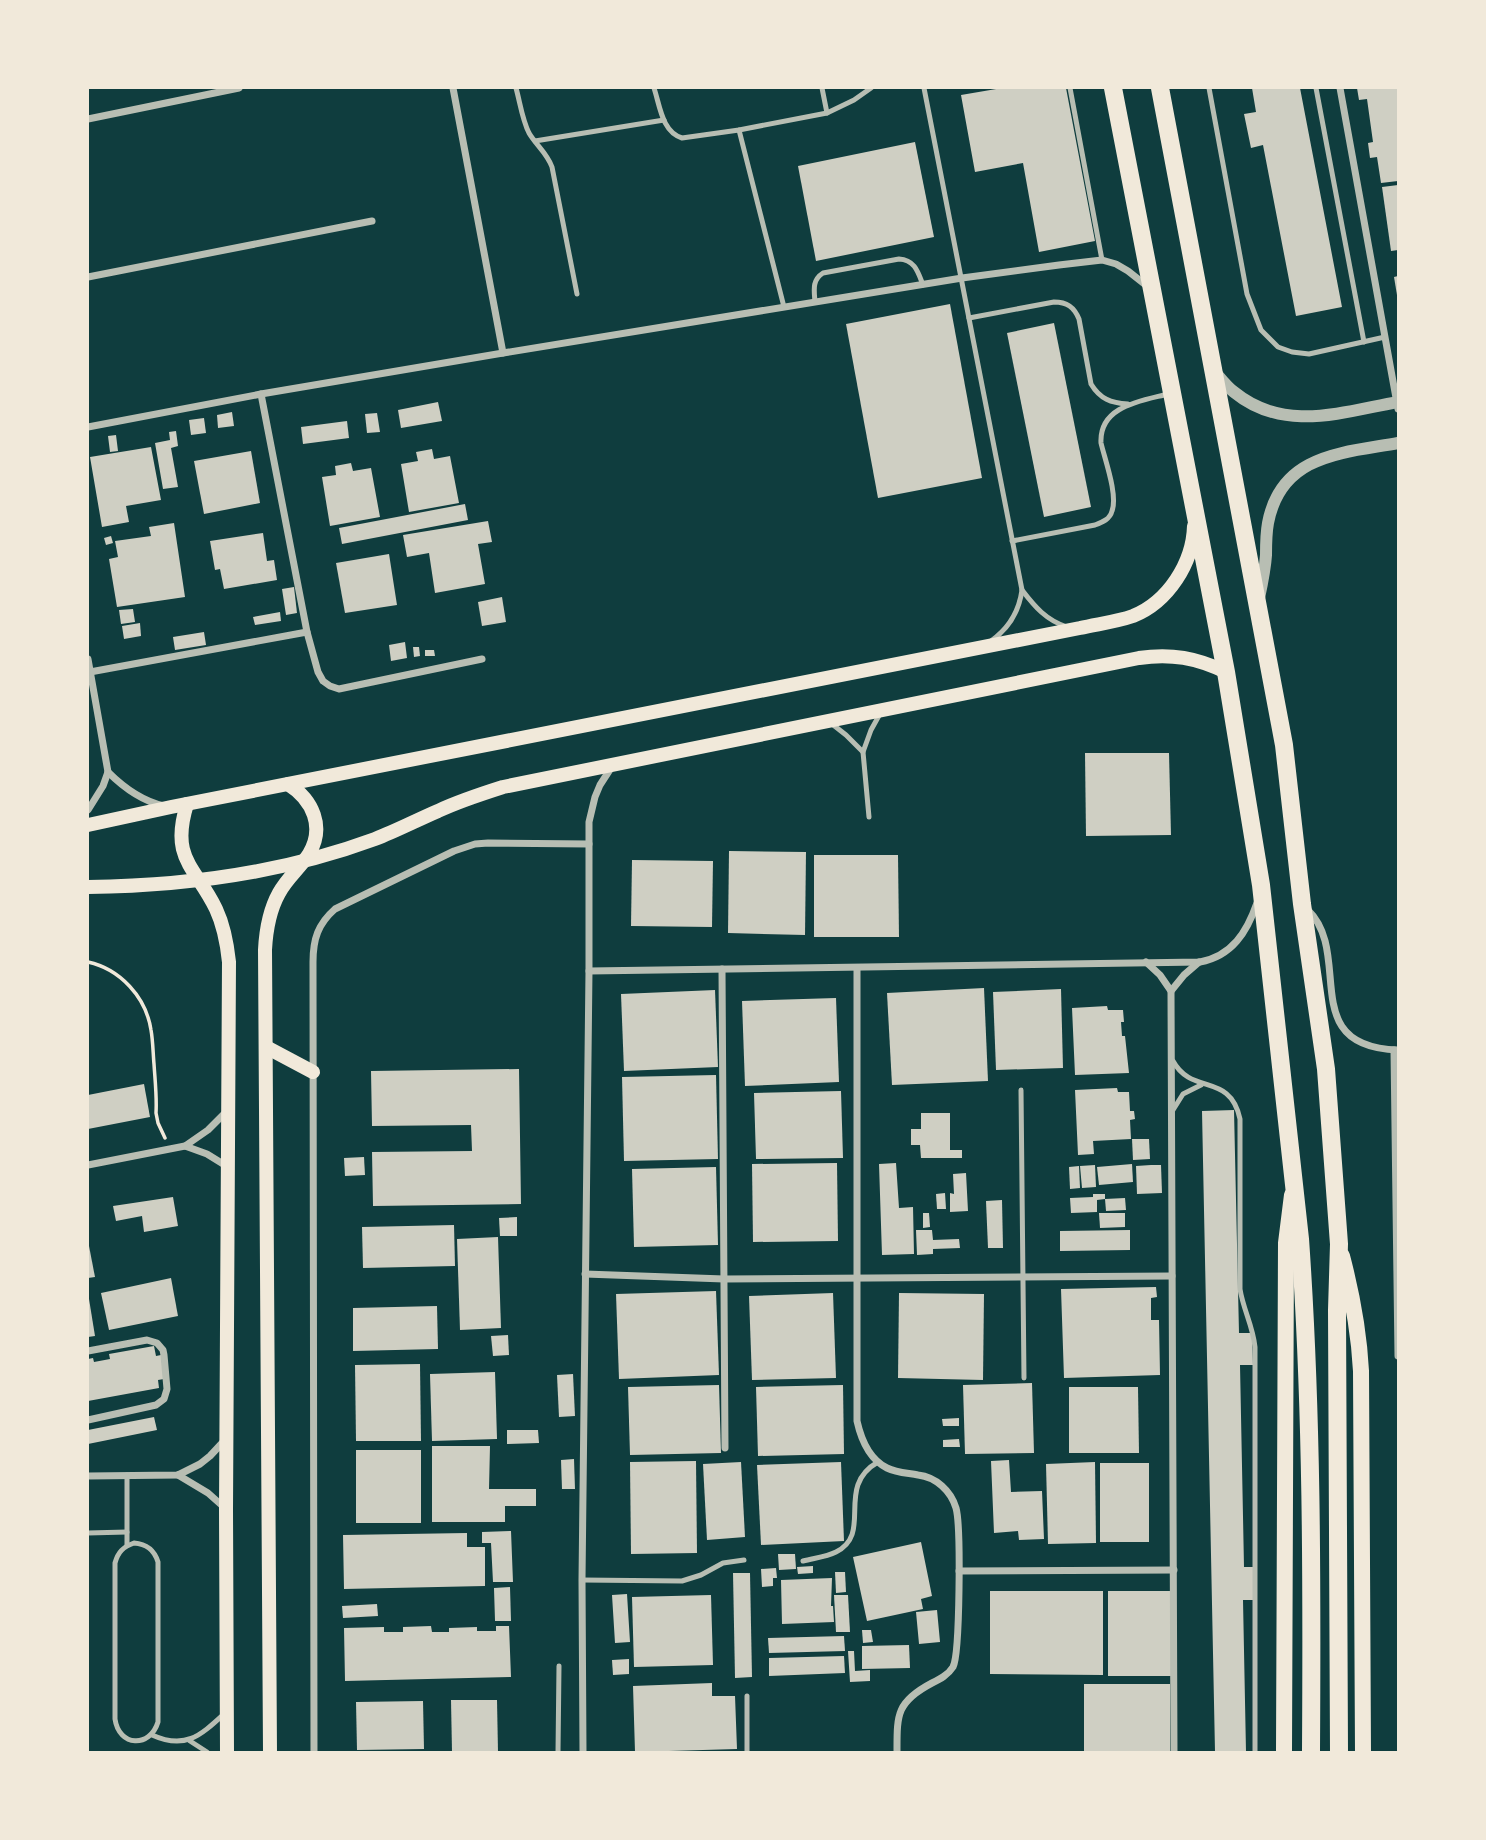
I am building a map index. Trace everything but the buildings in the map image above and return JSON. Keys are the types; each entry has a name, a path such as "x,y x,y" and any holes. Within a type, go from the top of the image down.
{"highway":[{"path":"1113,88 1226,672 1261,885 1300,1239 1307,1352 1312,1562 1311,1752"},
{"path":"1160,88 1284,745 1302,904 1326,1069 1339,1244 1339,1752"}],"main road":[{"path":"88,825 1132,616 1163,596 1179,575 1191,550 1195,514"},
{"path":"88,887 199,881 303,861 376,839 439,810 503,787 1080,669 1157,655 1193,659 1226,672"},
{"path":"270,1752 265,950 268,922 278,895 314,841 315,819 306,798 288,785"},
{"path":"187,804 181,831 185,858 217,911 227,944 229,972 227,1752"},
{"path":"266,1047 313,1072"},
{"path":"1284,1752 1286,1242 1294,1182"},
{"path":"1339,1244 1355,1312 1361,1371 1363,1752"}],"street":[{"path":"88,119 239,88"},
{"path":"453,88 503,353"},
{"path":"1214,370 1232,391 1244,400 1288,416 1319,416 1398,404 1340,88"},
{"path":"88,276 372,221"},
{"path":"88,427 261,394 503,353 962,278 1102,260 1128,271 1153,292"},
{"path":"261,394 307,632 323,681 339,689 482,659"},
{"path":"1258,601 1266,558 1268,523 1271,510 1284,486 1304,467 1330,455 1398,443"},
{"path":"90,672 307,632"},
{"path":"88,659 108,772 88,810"},
{"path":"583,1752 582,1580 589,822 595,797 614,763"},
{"path":"108,772 137,795 171,807"},
{"path":"314,1752 313,943 320,925 335,909 454,851 488,843 589,844"},
{"path":"589,971 1200,962 1221,956 1237,942 1254,912 1261,885"},
{"path":"1302,904 1314,916 1325,935 1331,999 1339,1020 1345,1029 1362,1043 1396,1050 1398,1356"},
{"path":"1146,962 1160,975 1171,991 1174,1752"},
{"path":"1171,991 1184,975 1200,962"},
{"path":"857,968 857,1421 864,1445 878,1462 897,1472 936,1481 950,1494 958,1519 956,1660 948,1673 913,1694 903,1705 897,1725 897,1752"},
{"path":"722,969 725,1448"},
{"path":"88,1166 185,1146 208,1130 228,1109"},
{"path":"185,1146 207,1154 228,1167"},
{"path":"585,1274 724,1279 1172,1276"},
{"path":"88,1351 147,1340 157,1343 163,1350 167,1389 164,1399 156,1405 88,1420"},
{"path":"88,1476 178,1475 200,1464 226,1438"},
{"path":"178,1475 208,1493 226,1509"},
{"path":"959,1571 1174,1570"}],"lane":[{"path":"516,88 527,127 552,167 577,294"},
{"path":"654,88 668,130 682,138 827,113 871,88"},
{"path":"822,88 827,113"},
{"path":"924,88 1022,590 1014,616 995,639 983,647"},
{"path":"1070,88 1102,260"},
{"path":"1209,88 1247,294 1261,330 1278,347 1309,354 1385,337"},
{"path":"1316,88 1364,342"},
{"path":"535,141 664,120"},
{"path":"739,130 784,307"},
{"path":"815,302 813,287 818,276 823,273 900,259 909,261 916,268 923,285"},
{"path":"969,318 1054,302 1070,305 1079,319 1091,384 1105,399 1128,404"},
{"path":"1012,541 1095,525 1106,520 1112,512 1113,502 1100,436 1107,420 1128,404 1173,392"},
{"path":"1022,590 1040,613 1052,621 1065,627 1080,628"},
{"path":"869,817 863,752 871,730 884,709"},
{"path":"826,721 846,735 863,752"},
{"path":"1171,1058 1187,1077 1220,1088 1227,1094 1234,1101 1240,1119 1240,1289 1255,1347 1255,1752"},
{"path":"1172,1113 1183,1094 1202,1084"},
{"path":"1021,1090 1024,1378"},
{"path":"803,1561 833,1554 849,1543 854,1533 856,1488 862,1475 878,1462"},
{"path":"127,1475 127,1545"},
{"path":"88,1532 127,1532"},
{"path":"134,1543 146,1546 156,1555 158,1562 159,1722 152,1735 146,1739 131,1740 119,1732 116,1726 115,1563 117,1556 127,1545 134,1543"},
{"path":"582,1580 682,1581 701,1575 723,1563 744,1559"},
{"path":"558,1752 559,1666"},
{"path":"747,1696 747,1752"},
{"path":"190,1741 227,1712"},
{"path":"152,1735 167,1741 190,1741 207,1752"}],"path":[{"path":"88,962 115,973 135,992 142,1003 151,1030 158,1123 171,1149"}]}
